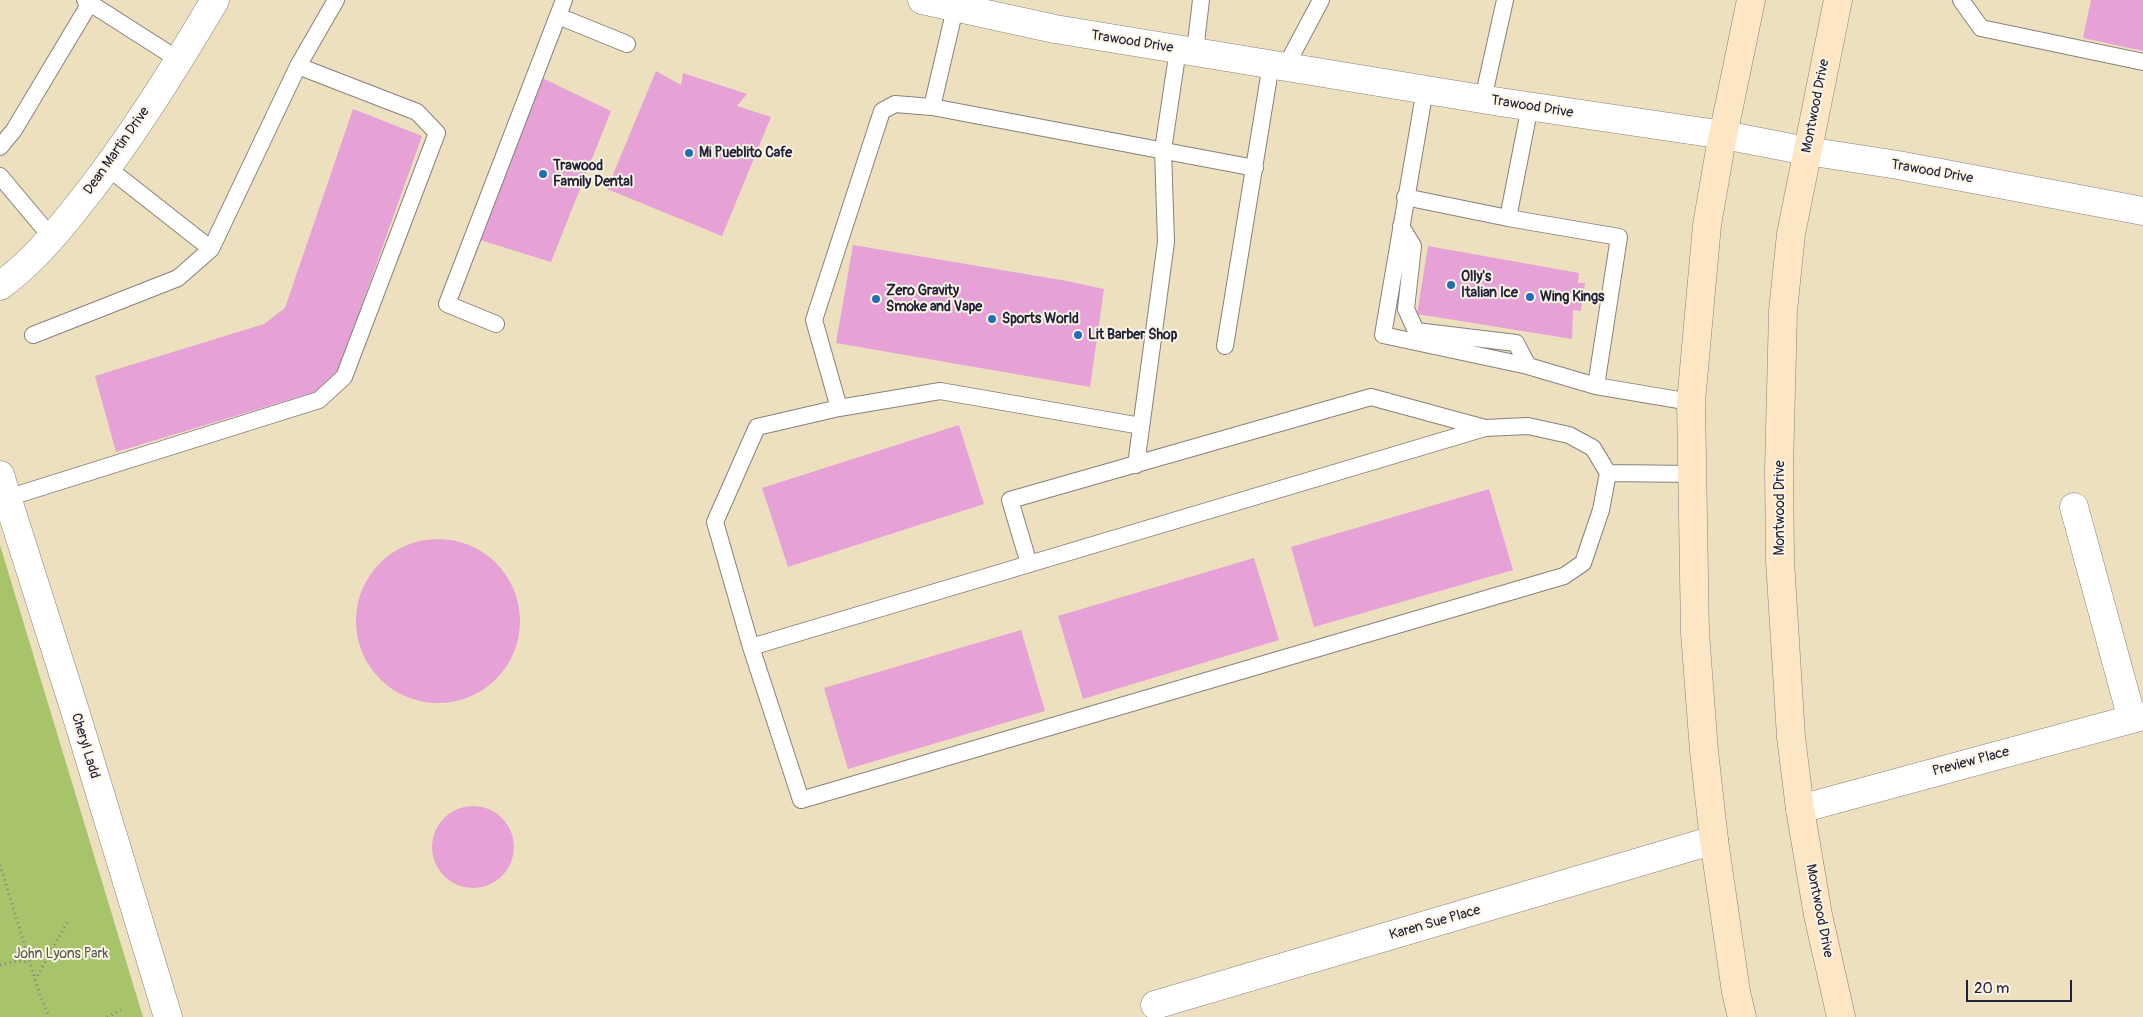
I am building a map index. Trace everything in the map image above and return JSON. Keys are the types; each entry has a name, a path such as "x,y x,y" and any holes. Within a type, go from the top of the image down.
{"main road":[{"path":"1742,1017 1736,992 1714,840 1704,751 1695,634 1691,402 1707,225 1751,0"},
{"name":"Montwood Drive","path":"1838,0 1791,234 1783,311 1779,469 1784,653 1791,737 1800,809 1818,915 1841,1017"}],"street":[{"name":"Dean Martin Drive","path":"0,286 14,276 52,238 108,168 179,60 215,0"},
{"name":"Trawood Drive","path":"922,0 957,4 1055,29 1483,99 1724,135 1807,152 1898,165 2143,210"},
{"name":"Cheryl Ladd","path":"4,487 76,714 168,1017"},
{"path":"2074,506 2138,717"},
{"name":"Preview Place","path":"1800,809 2138,717"},
{"name":"Karen Sue Place","path":"1156,1005 1714,840"}],"lane":[{"path":"33,335 178,278 212,249 298,66 336,0"},
{"path":"496,324 447,304 564,0"},
{"path":"1136,465 1166,242 1164,150 1187,50 1201,0"},
{"path":"1225,346 1255,168 1278,65 1321,0"},
{"path":"1483,99 1505,0"},
{"path":"1960,0 1981,28 2143,62"},
{"path":"0,147 14,130 87,2 179,60"},
{"path":"932,107 957,4"},
{"path":"558,16 627,44"},
{"path":"4,487 319,400 344,377 437,132 417,112 298,66"},
{"path":"1425,89 1405,197 1383,336 1528,366 1596,386 1691,402"},
{"path":"839,408 814,320 882,111 895,104 932,107 1255,168"},
{"path":"1508,218 1530,106"},
{"path":"108,168 212,249"},
{"path":"0,176 52,238"},
{"path":"1405,197 1508,218 1619,237 1596,386"},
{"path":"1401,226 1413,246 1406,308 1416,331 1516,343 1528,366"},
{"path":"751,647 1485,428 1528,426 1569,435 1593,448 1608,473 1601,510 1583,563 1564,576 801,800 751,647 715,522 757,427 839,408 940,392 1141,426"},
{"path":"1029,564 1010,500 1371,397 1485,428"},
{"path":"1608,473 1693,474"}],"path":[{"path":"0,865 35,981 49,1017"},
{"path":"35,981 68,921"},
{"path":"0,965 17,961 29,962"},
{"path":"107,1017 121,1010"}],"green space":[{"name":"John Lyons Park","path":"0,545 143,1017 0,1017"}],"building":[{"path":"2091,0 2143,0 2143,51 2083,38"},
{"name":"Mi Pueblito Cafe","path":"656,71 681,85 683,73 747,94 737,106 771,117 722,236 607,189"},
{"name":"Trawood Family Dental","path":"538,76 611,111 551,262 474,238"},
{"path":"353,109 422,136 339,369 318,391 116,452 95,376 264,324 285,308"},
{"path":"853,245 1104,289 1090,387 836,343"},
{"name":"Wing Kings","path":"1428,246 1579,273 1578,283 1585,283 1581,311 1573,310 1572,339 1417,314"},
{"path":"959,425 984,504 788,567 762,488"},
{"path":"1489,489 1513,570 1314,627 1291,547"},
{"path":"446,539 462,542 477,548 502,569 511,582 517,597 520,621 519,637 511,660 490,685 477,694 462,700 430,703 414,700 399,694 374,673 365,660 359,645 356,613 359,597 365,582 386,557 399,548 414,542"},
{"path":"1254,558 1279,640 1083,699 1058,616"},
{"path":"1021,630 1045,711 848,769 824,688"},
{"path":"473,806 489,809 502,818 511,831 514,847 511,863 502,876 489,885 473,888 457,885 444,876 435,863 432,847 435,831 444,818 457,809"}],"place":[{"name":"Mi Pueblito Cafe","path":"689,153"},
{"name":"Trawood Family Dental","path":"543,174"},
{"name":"Olly's Italian Ice","path":"1451,285"},
{"name":"Wing Kings","path":"1530,297"},
{"name":"Zero Gravity Smoke and Vape","path":"876,299"},
{"name":"Sports World","path":"992,319"},
{"name":"Lit Barber Shop","path":"1078,335"}]}
